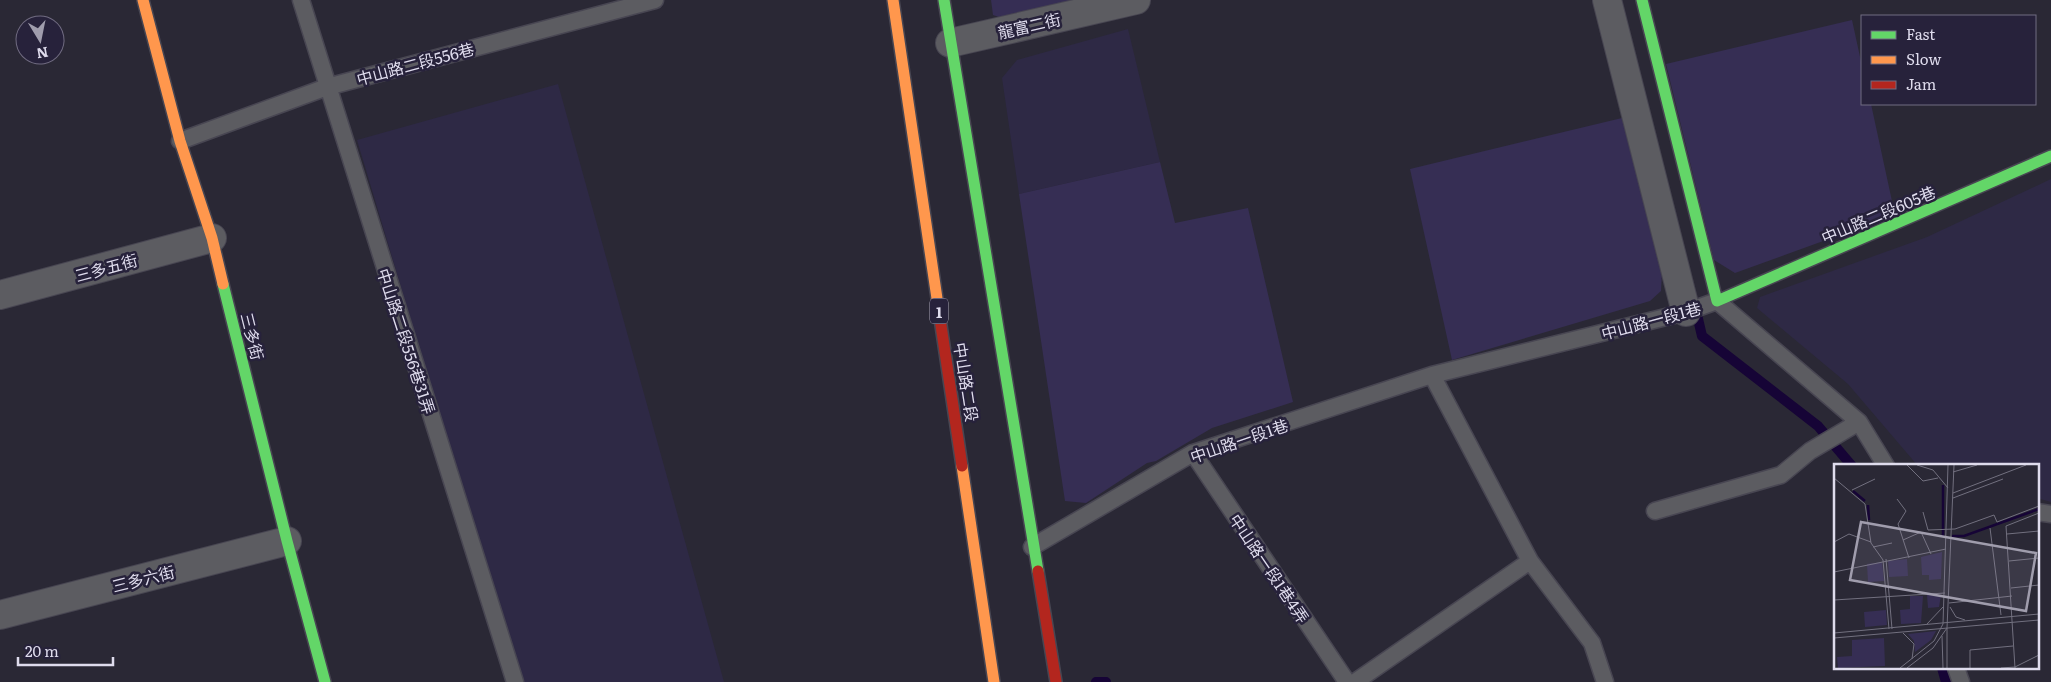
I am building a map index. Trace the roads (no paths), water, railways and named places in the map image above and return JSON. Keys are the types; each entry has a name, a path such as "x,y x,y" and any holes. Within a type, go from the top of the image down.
{"street":[{"name":"三多街","path":"143,0 180,141 212,238 287,541 325,682"},
{"name":"中山路二段","path":"893,0 994,682"},
{"path":"944,0 1032,547 1056,682"},
{"name":"龍富二街","path":"950,43 1136,0"},
{"path":"1607,0 1686,312"},
{"path":"1642,0 1717,301"},
{"name":"中山路二段605巷","path":"1717,301 2051,156"},
{"name":"三多五街","path":"0,295 212,238"},
{"name":"三多六街","path":"0,615 287,541"}],"lane":[{"name":"中山路二段556巷31弄","path":"301,0 515,682"},
{"name":"中山路二段556巷","path":"180,141 327,87 655,0"},
{"name":"中山路一段1巷","path":"1032,547 1193,453 1432,375 1686,312 1717,301 1859,422 1885,464"},
{"path":"1432,375 1530,561 1592,643 1605,682"},
{"path":"1655,511 1781,474 1810,451 1859,422"},
{"name":"中山路一段1巷4弄","path":"1193,453 1347,682"},
{"path":"2038,512 2051,514"},
{"path":"1355,682 1530,561"},
{"path":"1957,670 1961,682"}],"waterway":[{"path":"1695,306 1702,336 1818,426 1850,464"},
{"path":"1943,670 1946,682"},
{"path":"1096,682 1106,682"}]}
